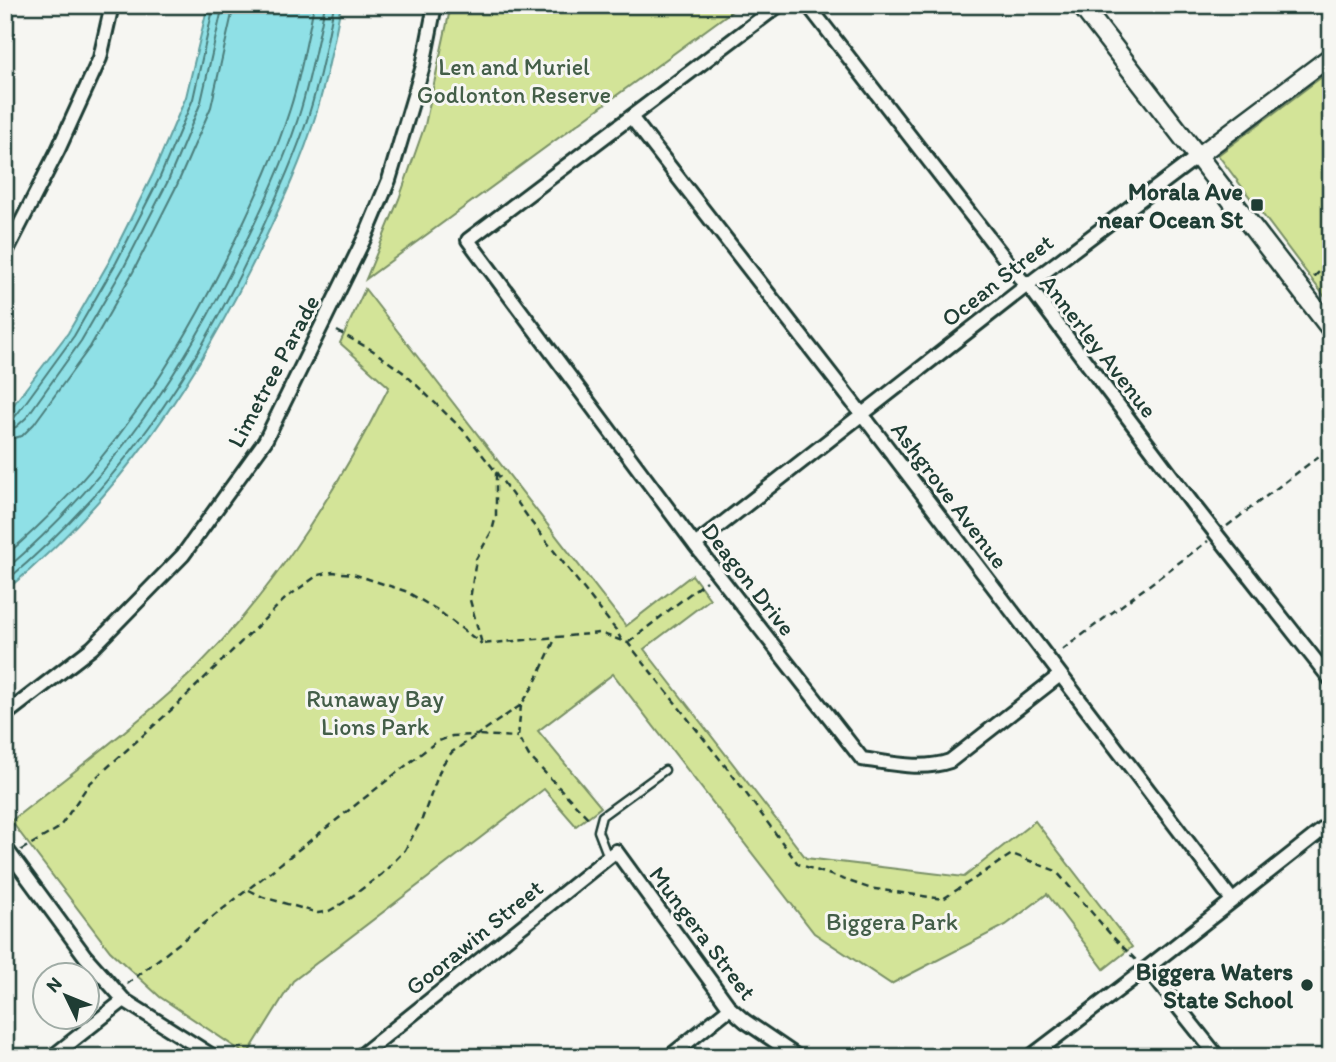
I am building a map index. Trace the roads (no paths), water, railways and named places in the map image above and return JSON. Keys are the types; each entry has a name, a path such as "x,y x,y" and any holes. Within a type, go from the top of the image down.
{"main road":[{"path":"1083,6 1331,329"}],"street":[{"path":"5,254 58,150 100,58 112,5"},
{"name":"Limetree Parade","path":"5,715 92,648 183,555 265,441 366,235 389,180 423,66 435,5"},
{"path":"631,117 779,5"},
{"name":"Annerley Avenue","path":"808,5 1331,680"},
{"name":"Ocean Street","path":"695,545 1026,286 1331,56"},
{"name":"Deagon Drive","path":"631,117 468,240 695,545 862,759 915,766 931,766 950,761 1060,675"},
{"name":"Ashgrove Avenue","path":"631,117 862,414 1232,900"},
{"path":"1030,1057 1331,823"},
{"path":"8,851 85,956 121,996 215,1057"},
{"name":"Mungera Street","path":"612,854 730,1008 798,1057"},
{"name":"Goorawin Street","path":"359,1057 612,854"},
{"path":"1145,968 1218,1057"},
{"path":"52,1057 121,996"},
{"path":"669,1057 730,1008"}],"lane":[{"path":"612,854 598,831 602,816 665,770"}],"water":[{"path":"208,5 341,5 327,73 311,131 292,181 238,294 183,388 153,433 85,516 5,591 5,416 68,333 110,260 153,174 186,97"}],"place":[{"name":"Morala Ave near Ocean St","path":"1257,205"},
{"name":"Biggera Waters State School","path":"1307,985"}],"park label":[{"name":"Len and Muriel Godlonton Reserve","path":"514,80"},
{"name":"Runaway Bay Lions Park","path":"375,712"},
{"name":"Biggera Park","path":"892,921"}]}
